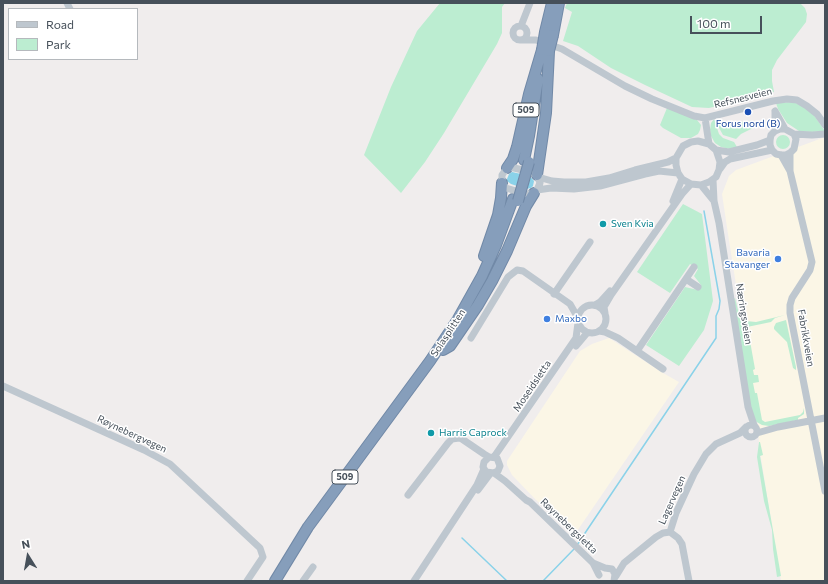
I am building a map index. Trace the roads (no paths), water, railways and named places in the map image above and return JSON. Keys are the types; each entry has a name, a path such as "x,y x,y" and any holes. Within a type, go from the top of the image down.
{"highway":[{"name":"509","path":"507,168 515,154 529,94 546,50 552,3"},
{"name":"509","path":"549,34 560,3"},
{"name":"509","path":"538,176 546,119 546,50"},
{"name":"Solasplitten","path":"281,581 325,512 443,350 466,316 486,278 500,248 526,161 546,50"},
{"name":"509","path":"458,319 476,279 491,236 500,206 502,183"},
{"name":"509","path":"443,350 450,346 478,305 499,267 526,206 536,192"},
{"name":"Solasplitten","path":"275,581 308,527 419,376 458,319 482,276 515,200"}],"street":[{"path":"530,3 521,26 515,29 513,34 516,39 536,40 569,52 612,78 652,99 705,121"},
{"path":"521,26 525,28 527,32 536,40"},
{"path":"523,40 526,37 527,32"},
{"name":"Refsnesveien","path":"705,121 777,100 787,99 798,100 807,106 817,114 825,125"},
{"path":"775,131 775,111 785,129 794,134 825,134"},
{"path":"698,141 705,121"},
{"path":"705,121 709,144"},
{"path":"772,150 770,145 771,135 775,131 785,129"},
{"path":"794,134 796,144"},
{"path":"676,158 658,165 609,178 586,182 557,182 538,176 531,172 516,168 507,168 502,175 502,183 509,189 526,194 551,188 574,189 600,186 659,171 680,176 691,184 701,185 713,180 725,162 730,159 772,150 781,155 786,155 790,153 796,144 812,135"},
{"path":"716,150 729,152 770,140"},
{"path":"595,305 608,293 658,223 677,192 680,176 676,165 676,158 683,146 691,142 698,141 709,144 716,150 720,162 720,170"},
{"name":"Fabrikkveien","path":"790,153 790,171 811,258 810,270 792,298 790,308 825,491"},
{"name":"Fabrikkveien","path":"781,155 790,171"},
{"path":"536,192 540,183 538,176"},
{"name":"Næringsveien","path":"713,180 714,201 718,215 752,427 745,433 748,436"},
{"path":"618,338 606,322 604,307 682,194 691,184"},
{"name":"Næringsveien","path":"701,185 714,201"},
{"path":"520,221 536,196 547,191 559,189"},
{"path":"554,294 590,242"},
{"path":"637,351 694,267"},
{"path":"471,338 508,277 517,270 523,271 570,304 584,307 595,305 602,309 604,313"},
{"path":"686,279 698,287"},
{"path":"570,304 580,327 587,333 591,334 599,331 606,322"},
{"path":"578,320 579,314 584,307"},
{"name":"Moseidsletta","path":"495,460 576,338 578,320"},
{"path":"599,331 618,338 663,369"},
{"name":"Moseidsletta","path":"495,460 507,446 579,341 587,333"},
{"name":"Røynebergvegen","path":"3,386 144,450 170,464 260,548 263,557 247,581"},
{"name":"Lagervegen","path":"615,579 624,563 656,537 663,533 670,532 674,518 701,460 711,448 729,437 752,427 778,427 825,418"},
{"name":"Lagervegen","path":"729,437 748,436"},
{"path":"408,495 452,439 459,438 468,442"},
{"name":"Røynebergsletta","path":"468,442 495,460 504,473 530,502 593,563 600,578"},
{"name":"Røynebergsletta","path":"468,442 488,470 505,480 530,502"},
{"path":"418,581 480,487 488,470 485,460 495,460 498,471 488,470"},
{"path":"414,581 488,470"},
{"path":"670,532 678,538 682,544 690,581"},
{"name":"Røynebergsletta","path":"593,563 608,568"},
{"name":"Lagervegen","path":"608,568 624,563"},
{"path":"304,581 313,567"},
{"path":"600,578 601,571 608,568 614,571 615,579"}],"water":[{"path":"512,172 530,176 534,181 533,186 526,189 511,184 507,181 507,179 509,174"}],"waterway":[{"path":"577,545 716,338 716,316 720,301 704,211"},
{"path":"462,538 507,581"},
{"path":"543,581 575,548"}],"place":[{"name":"Forus nord (B)","path":"748,112"},
{"name":"Sven Kvia","path":"603,224"},
{"name":"Bavaria Stavanger","path":"778,259"},
{"name":"Maxbo","path":"547,319"},
{"name":"Harris Caprock","path":"431,433"}]}
